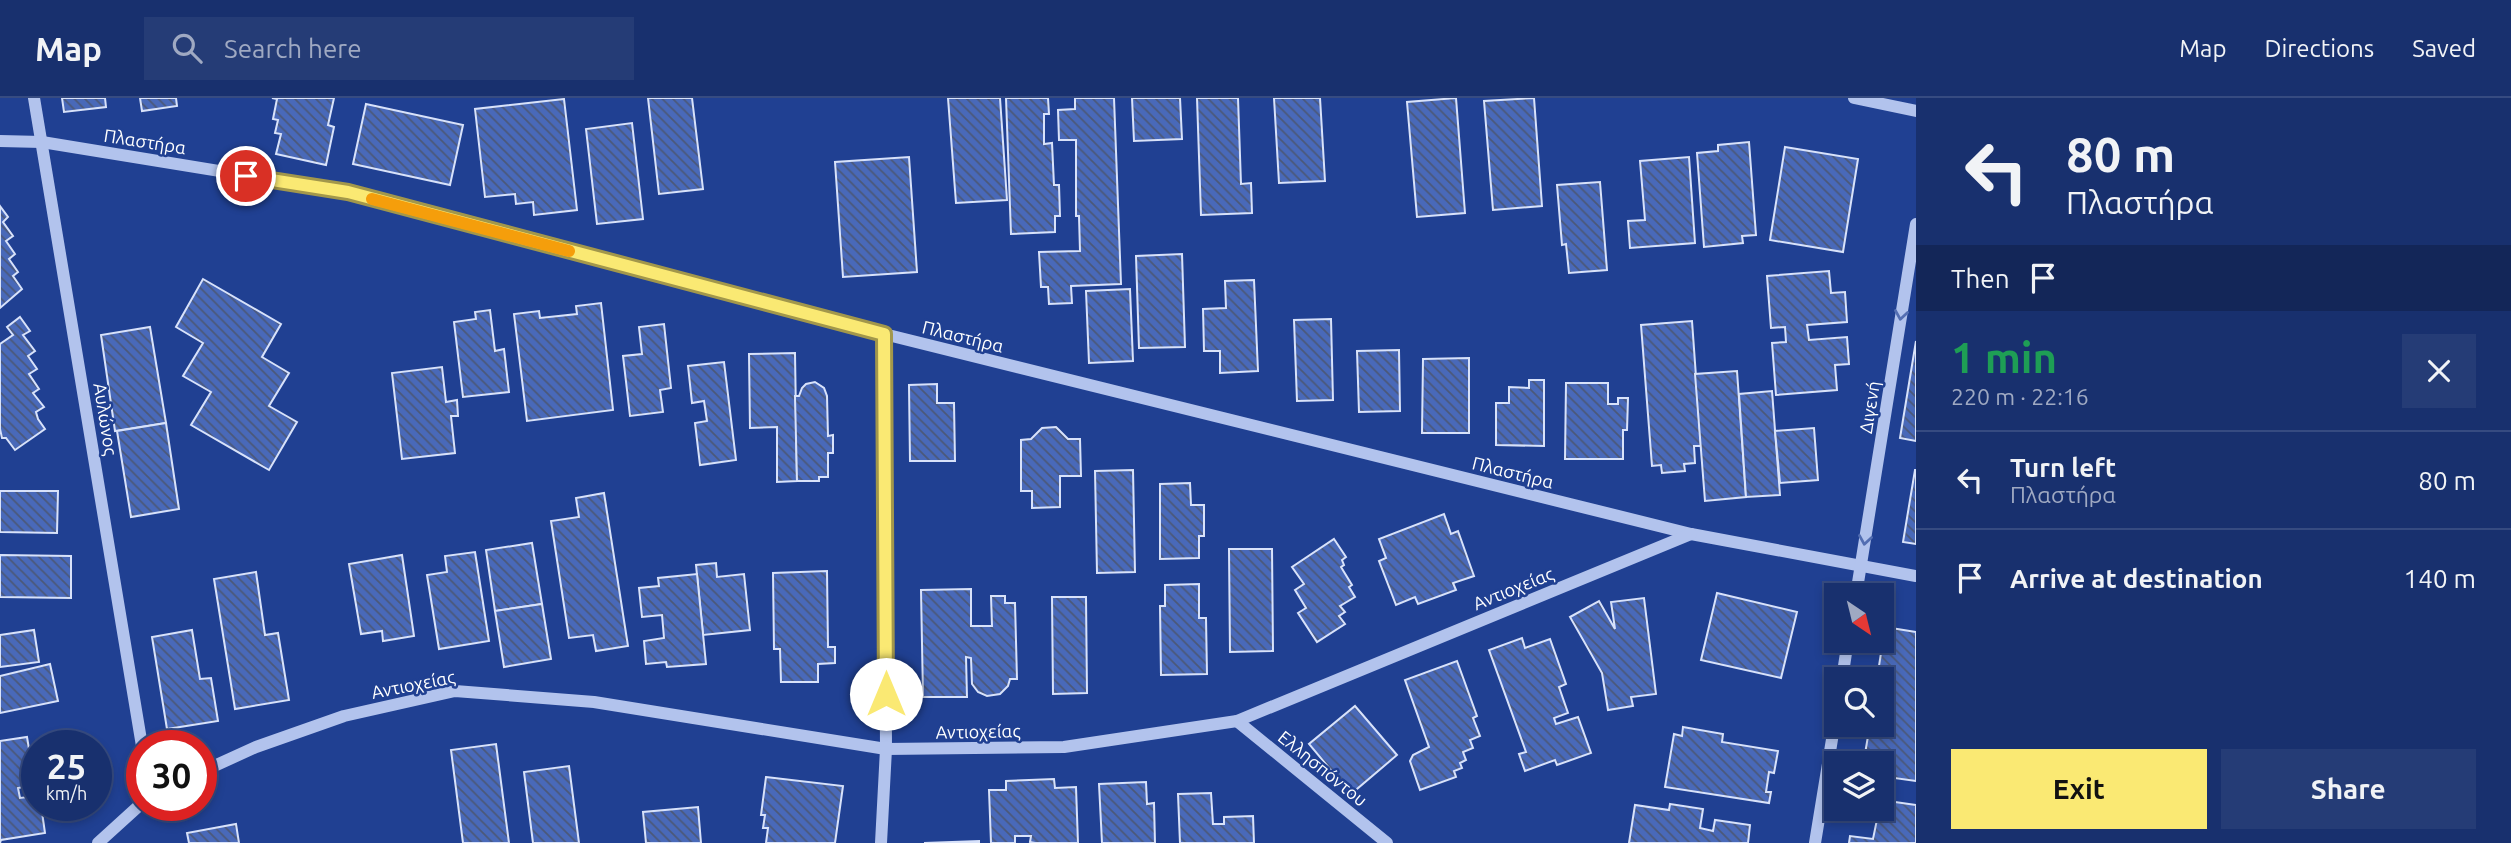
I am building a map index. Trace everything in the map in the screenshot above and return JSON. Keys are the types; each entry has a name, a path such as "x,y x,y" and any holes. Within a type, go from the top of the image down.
{"street":[{"name":"Αυλώνος","path":"34,98 139,730"},
{"path":"1854,98 1916,111"},
{"name":"Πλαστήρα","path":"0,141 42,142 348,192 884,334 1691,534 1860,568 1916,576"},
{"name":"Διγενή","path":"1858,583 1916,224"},
{"path":"881,843 886,749 884,334"},
{"name":"Αντιοχείας","path":"217,765 256,747 344,716 455,691 594,702 886,749 1064,747 1237,721 1691,534"},
{"name":"Ελλησπόντου","path":"1237,721 1387,843"},
{"path":"1815,843 1832,737"},
{"path":"98,843 126,818"}],"building":[{"path":"62,98 105,98 106,107 64,112"},
{"path":"140,98 176,98 177,106 142,111"},
{"path":"272,98 334,98 328,125 334,127 326,165 276,154 281,134 275,133 278,120 273,119 277,99"},
{"path":"648,98 692,98 703,189 659,194"},
{"path":"948,98 1000,98 1007,200 956,203"},
{"path":"1006,98 1048,98 1049,114 1044,114 1044,144 1052,143 1054,185 1059,185 1060,216 1055,216 1055,232 1011,234"},
{"path":"1075,98 1114,98 1121,284 1071,286 1072,303 1049,304 1048,287 1041,287 1039,252 1080,251 1079,216 1076,216 1076,140 1059,140 1058,110 1075,109"},
{"path":"1132,98 1180,98 1182,139 1134,141"},
{"path":"1197,98 1238,98 1241,184 1251,183 1252,213 1201,215"},
{"path":"1274,98 1320,98 1325,181 1279,183"},
{"path":"1456,98 1465,213 1417,217 1407,102"},
{"path":"1534,98 1542,206 1493,210 1484,101"},
{"path":"564,99 577,210 534,215 533,202 516,204 515,194 485,197 475,109"},
{"path":"366,104 463,125 450,185 353,164"},
{"path":"632,123 643,219 597,224 586,129"},
{"path":"1749,142 1756,235 1742,236 1743,243 1704,247 1697,153 1718,151 1718,145"},
{"path":"1785,147 1858,159 1843,252 1770,240"},
{"path":"909,157 917,272 843,277 835,162"},
{"path":"1689,157 1695,243 1630,248 1628,221 1645,220 1640,161"},
{"path":"1600,182 1607,270 1569,273 1566,244 1562,245 1557,185"},
{"path":"0,206 8,217 3,222 13,236 6,241 15,254 9,259 18,272 13,276 22,289 0,308"},
{"path":"1182,254 1185,347 1139,348 1136,256"},
{"path":"1829,271 1831,293 1845,292 1847,322 1807,325 1809,340 1847,337 1849,364 1835,365 1837,390 1776,395 1772,343 1786,342 1785,327 1771,328 1767,276"},
{"path":"203,279 281,324 262,357 289,373 269,406 297,422 269,470 191,425 211,392 183,376 203,343 176,327"},
{"path":"1254,280 1258,371 1220,373 1220,351 1204,351 1203,309 1226,308 1225,281"},
{"path":"1130,289 1133,361 1089,363 1086,291"},
{"path":"601,303 613,410 527,421 514,314 539,311 540,318 577,314 576,306"},
{"path":"490,310 495,351 504,349 509,392 463,397 454,322 476,319 475,312"},
{"path":"20,317 30,331 23,335 35,351 28,356 37,369 29,374 39,389 33,393 44,407 36,412 45,429 15,450 6,438 2,438 0,429 0,344 13,335 7,327"},
{"path":"1331,319 1333,400 1297,401 1294,320"},
{"path":"1692,321 1701,446 1694,446 1695,463 1684,464 1685,471 1662,473 1661,465 1652,466 1641,325"},
{"path":"664,324 671,388 660,390 663,412 630,416 623,356 642,354 639,327"},
{"path":"150,327 166,423 115,431 101,335"},
{"path":"1916,341 1916,441 1900,438"},
{"path":"1399,350 1400,411 1359,412 1357,351"},
{"path":"795,353 797,481 777,482 777,427 750,428 749,354"},
{"path":"1469,358 1469,433 1422,433 1423,359"},
{"path":"724,362 736,460 700,465 695,423 707,421 704,401 692,403 688,366"},
{"path":"442,367 446,402 457,400 458,416 451,416 455,453 402,459 392,373"},
{"path":"1737,371 1746,497 1705,501 1695,374"},
{"path":"1529,380 1544,380 1544,446 1496,445 1496,403 1509,403 1509,387 1529,388"},
{"path":"815,382 824,388 827,396 828,436 833,435 833,453 828,453 828,477 819,477 819,481 797,481 795,396 799,396 806,384"},
{"path":"1566,383 1608,383 1608,404 1618,404 1618,398 1628,398 1627,430 1623,430 1623,459 1565,459"},
{"path":"937,384 937,403 954,403 955,461 910,461 909,385"},
{"path":"1772,391 1780,495 1746,497 1739,394"},
{"path":"166,423 179,509 131,517 117,431"},
{"path":"1056,427 1068,439 1080,439 1081,476 1060,476 1060,507 1032,508 1032,491 1021,491 1021,440 1031,439 1042,428"},
{"path":"1814,428 1818,480 1780,483 1775,431"},
{"path":"1133,470 1135,572 1097,573 1095,471"},
{"path":"1916,470 1916,544 1903,542"},
{"path":"1190,483 1191,505 1204,505 1204,536 1199,536 1199,558 1160,559 1160,484"},
{"path":"0,491 58,491 57,533 0,532"},
{"path":"604,493 628,646 596,651 593,635 569,638 551,521 579,517 576,498"},
{"path":"1444,514 1451,534 1458,531 1474,576 1453,583 1456,590 1418,604 1415,597 1396,605 1379,561 1386,558 1379,539"},
{"path":"1334,539 1346,557 1342,560 1344,565 1341,567 1352,585 1349,587 1355,597 1340,606 1345,612 1339,616 1345,624 1317,642 1298,613 1306,608 1295,590 1304,584 1292,567"},
{"path":"532,543 542,604 495,611 486,550"},
{"path":"1229,549 1272,549 1273,651 1230,652"},
{"path":"475,552 489,641 439,649 427,575 447,572 445,556"},
{"path":"0,555 71,556 71,598 0,597"},
{"path":"402,555 414,636 383,641 382,631 361,634 349,564"},
{"path":"716,563 717,577 744,574 750,630 703,635 696,565"},
{"path":"827,571 828,647 835,647 835,663 818,664 818,682 781,682 780,649 774,649 773,573"},
{"path":"256,572 265,635 278,633 289,700 235,709 214,579"},
{"path":"697,574 706,664 667,667 666,662 646,664 644,641 664,638 662,615 642,617 639,588 659,586 658,578"},
{"path":"1199,584 1199,618 1206,618 1207,674 1161,675 1160,606 1165,606 1165,585"},
{"path":"971,589 971,626 992,626 991,596 1005,596 1005,603 1015,603 1017,679 1010,679 1008,686 1000,694 987,696 978,692 972,684 971,658 966,657 967,697 923,697 921,590"},
{"path":"1717,593 1797,612 1781,678 1701,660"},
{"path":"1052,597 1086,597 1087,693 1053,694"},
{"path":"1644,598 1656,694 1631,697 1633,706 1608,710 1602,673 1570,617 1599,601 1615,629 1611,602"},
{"path":"542,604 551,659 504,667 495,611"},
{"path":"1894,628 1916,632 1916,781 1894,778 1894,751 1866,751 1868,737 1894,737 1894,667 1879,667 1881,653 1894,653"},
{"path":"34,630 39,662 0,667 0,635"},
{"path":"192,630 200,679 211,678 218,721 167,729 152,637"},
{"path":"1522,638 1525,648 1550,639 1566,684 1559,687 1568,713 1554,718 1556,724 1578,717 1591,753 1557,765 1555,760 1525,771 1519,754 1526,752 1489,650"},
{"path":"1457,661 1477,716 1473,718 1480,736 1470,740 1473,748 1463,752 1466,760 1460,763 1462,768 1454,771 1456,777 1420,790 1410,761 1413,755 1429,747 1405,680"},
{"path":"50,664 58,701 0,713 0,676"},
{"path":"1355,706 1397,755 1351,794 1309,744"},
{"path":"1683,727 1723,734 1722,742 1778,751 1774,773 1769,772 1766,792 1771,792 1769,803 1665,787 1674,734 1682,736"},
{"path":"21,738 21,787 18,788 21,821 43,821 45,833 1,840 0,843 0,741"},
{"path":"496,744 509,843 463,843 451,750"},
{"path":"569,766 579,843 533,843 524,772"},
{"path":"766,777 843,786 835,843 766,843 768,828 763,828 765,815 761,815"},
{"path":"1054,779 1055,788 1076,787 1078,843 1035,843 1030,842 1031,836 1015,836 1015,843 991,843 989,790 1006,790 1006,781"},
{"path":"1146,782 1147,804 1154,803 1155,843 1102,843 1099,784"},
{"path":"1211,793 1213,824 1224,824 1224,817 1253,816 1254,843 1180,843 1178,794"},
{"path":"1894,802 1916,805 1916,843 1849,843 1850,836 1873,839 1877,821 1894,821"},
{"path":"1670,804 1703,809 1700,828 1713,831 1715,820 1750,825 1748,843 1629,843 1635,805 1669,810"},
{"path":"698,807 701,843 646,843 643,812"},
{"path":"236,824 239,843 189,843 187,833"},
{"path":"979,841 979,843 924,843"}],"slow traffic":[{"path":"372,199 569,251"}],"route":[{"path":"246,176 348,192 884,334 886,694"}]}
